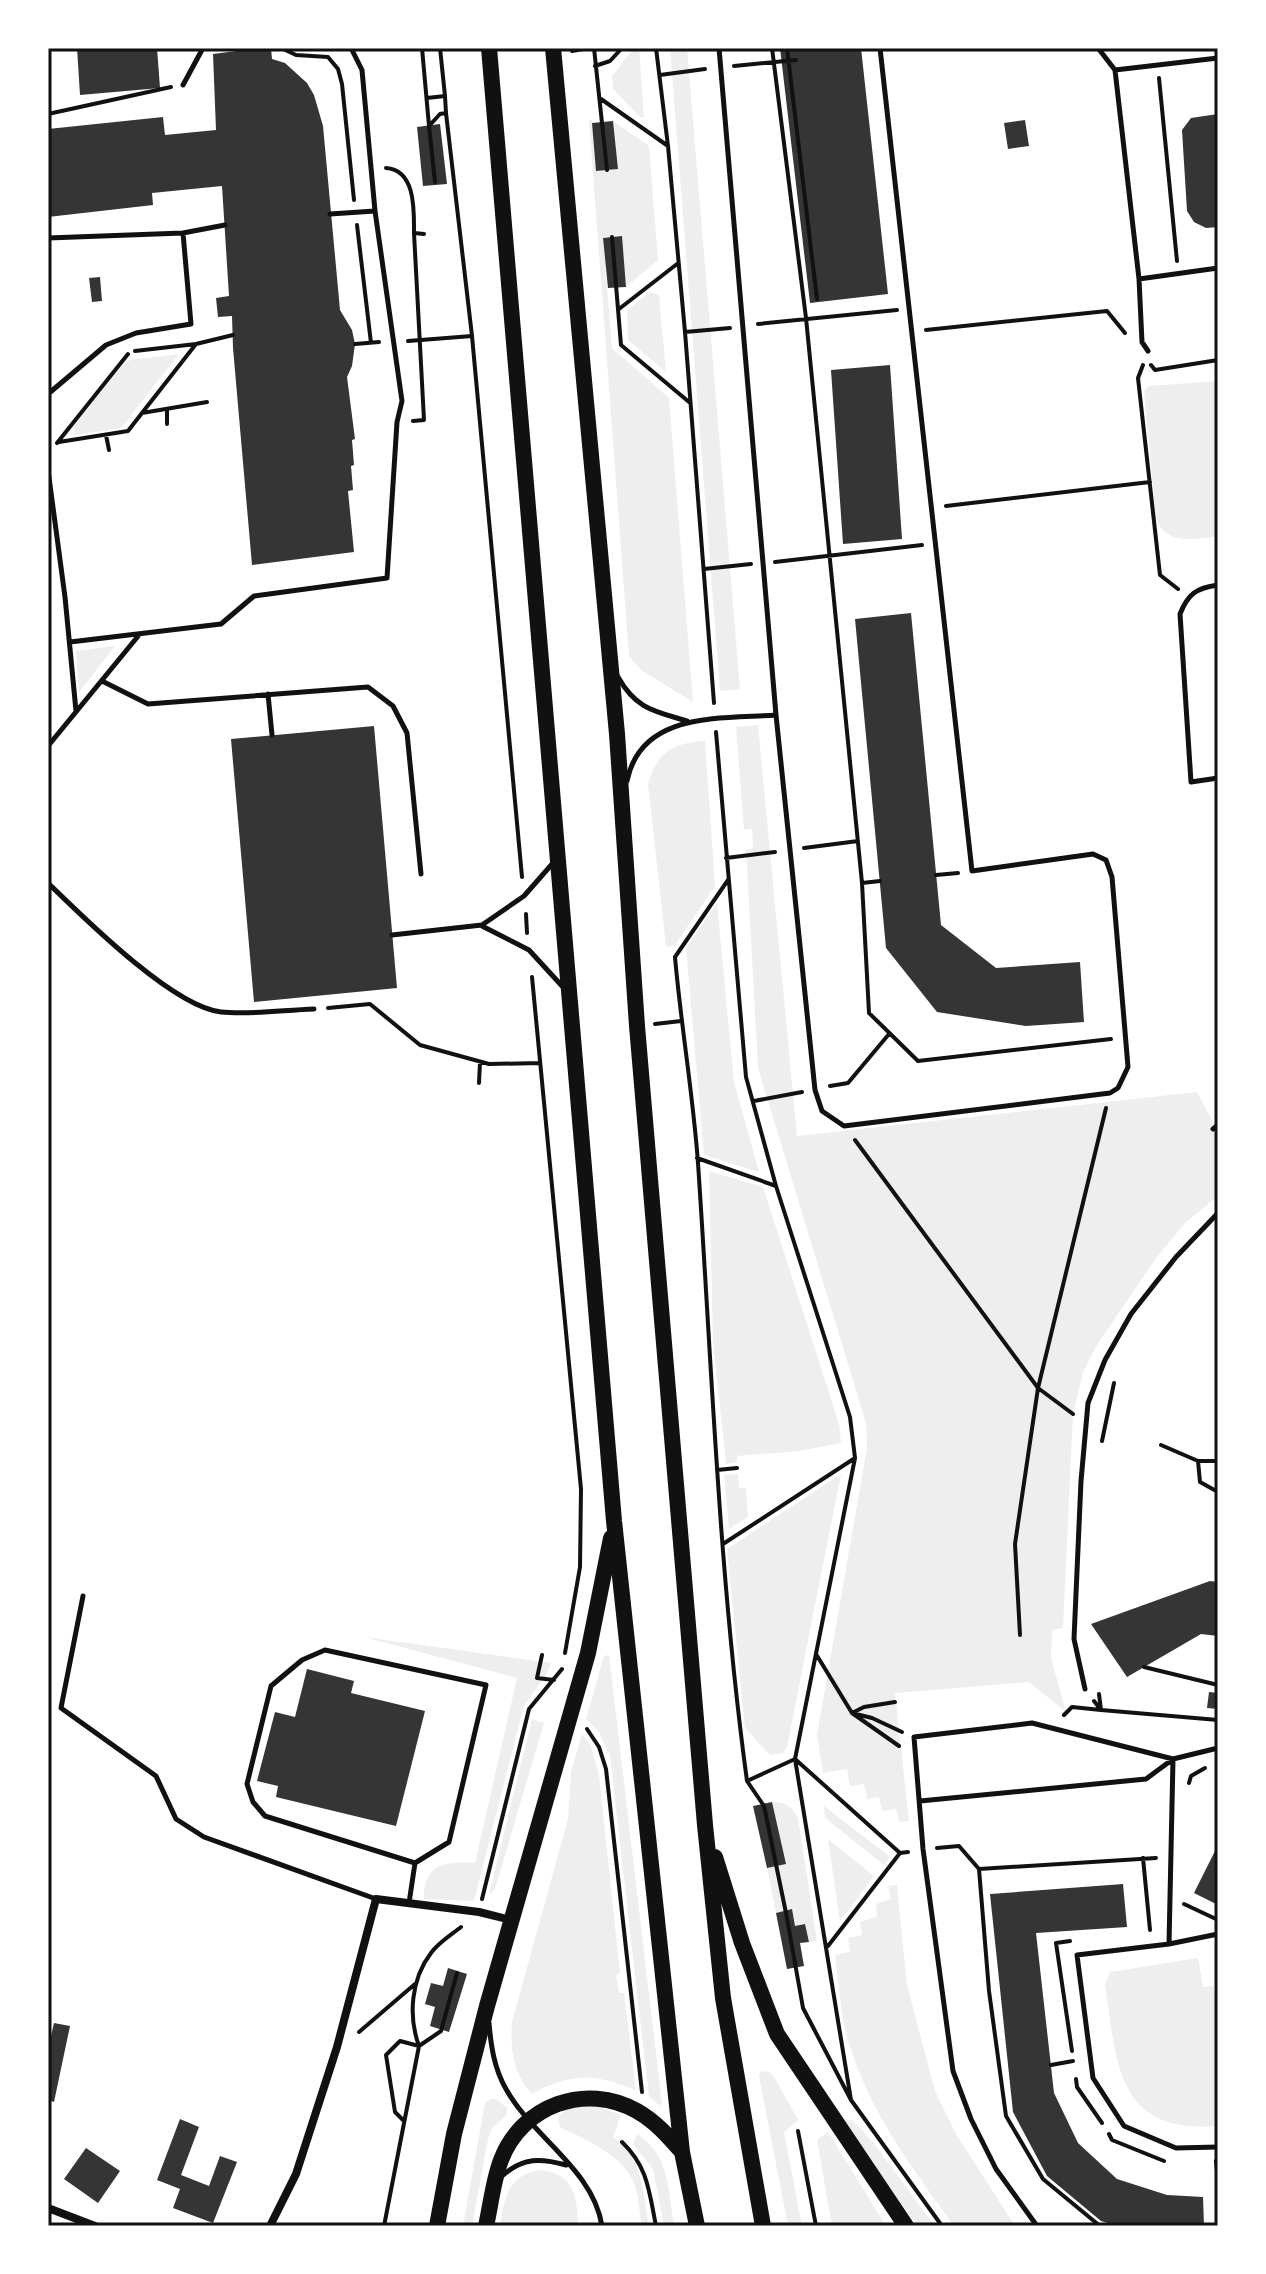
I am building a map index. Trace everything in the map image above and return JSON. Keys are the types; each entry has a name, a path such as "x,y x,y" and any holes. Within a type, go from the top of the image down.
{"main road":[{"path":"489,48 614,1521 682,2152 697,2226"},
{"path":"553,48 623,802 637,1026 705,1825 723,1998 763,2226"},
{"path":"437,2226 454,2134 487,2006 588,1653 614,1521"},
{"path":"705,1825 742,1943 777,2034 906,2226"},
{"path":"486,2226 501,2159 512,2139 529,2121 560,2102 585,2097 608,2099 635,2109 657,2124 682,2152"}],"street":[{"path":"270,2226 296,2174 335,2053 376,1899 479,1912 511,1920"},
{"path":"48,2208 95,2226"}],"lane":[{"path":"183,85 203,48"},
{"path":"70,642 221,624 254,596 387,578 397,422 402,401 375,211 362,70 351,48"},
{"path":"719,48 776,715 815,1090 822,1111 844,1126 1110,1093 1118,1088 1128,1067 1112,877 1106,860 1093,854 972,871 880,48"},
{"path":"1098,48 1115,70 1139,279 1142,342 1148,351"},
{"path":"1115,70 1218,58"},
{"path":"330,214 375,211"},
{"path":"48,238 183,233 225,225"},
{"path":"48,394 106,345 136,333 191,324 183,233"},
{"path":"1139,279 1218,268"},
{"path":"48,470 76,711"},
{"path":"1218,585 1199,588 1187,597 1180,614 1191,782 1218,778"},
{"path":"48,746 140,634"},
{"path":"608,651 619,679 645,709 688,721"},
{"path":"102,681 148,704 368,687 393,706 407,733 421,874"},
{"path":"268,694 272,735"},
{"path":"623,802 628,773 642,748 664,730 688,721 776,715"},
{"path":"392,935 482,925 524,896 547,873 558,855"},
{"path":"48,883 106,939 181,996 218,1012 314,1009"},
{"path":"482,925 529,950 569,995"},
{"path":"1085,1689 1074,1639 1088,1403 1105,1360 1131,1314 1176,1257 1218,1213"},
{"path":"83,1596 61,1708 156,1776 176,1819 204,1837 376,1899"},
{"path":"408,1904 415,1863 449,1842 486,1685 325,1650 302,1660 271,1686 247,1784 253,1802 265,1816 415,1863"},
{"path":"1037,2226 996,2169 971,2119 953,2071 923,1849 914,1737 1032,1723 1173,1759"},
{"path":"920,1801 1146,1779 1173,1759 1218,1748"},
{"path":"1169,1944 1173,1759"},
{"path":"1218,1934 1169,1944 1077,1955 1093,2078 1124,2126 1176,2148 1218,2147"},
{"path":"487,2006 496,2066 506,2090 590,2192 600,2211 602,2226"},
{"path":"494,2186 504,2173 531,2159 546,2159 569,2166"}],"path":[{"path":"281,48 296,55 328,57 338,69 344,95 371,343"},
{"path":"422,48 435,182"},
{"path":"440,48 472,336 581,1489 580,1567 564,1654"},
{"path":"594,48 607,170"},
{"path":"595,66 610,61 622,48"},
{"path":"656,48 685,332 746,1077 776,1186 850,1417 855,1458 795,1759 851,2100"},
{"path":"772,48 806,318 862,883 869,1013 918,1061 1125,1038"},
{"path":"787,48 817,299"},
{"path":"1158,65 1178,274"},
{"path":"48,114 183,85"},
{"path":"427,98 445,96"},
{"path":"599,98 668,146"},
{"path":"429,126 440,114 446,113"},
{"path":"373,167 395,169 406,179 414,204 424,420 397,422"},
{"path":"414,233 424,234"},
{"path":"612,237 621,345 689,402"},
{"path":"619,309 677,263"},
{"path":"685,332 909,309"},
{"path":"911,331 1107,311 1126,334"},
{"path":"196,344 128,431 57,443 130,351 196,344 233,335"},
{"path":"463,337 472,336"},
{"path":"1187,597 1160,575 1138,378 1145,357 1155,370 1218,360"},
{"path":"142,413 207,402"},
{"path":"167,410 167,424"},
{"path":"106,435 109,450"},
{"path":"932,508 1150,482"},
{"path":"704,569 936,543"},
{"path":"936,875 972,871"},
{"path":"728,880 675,957 697,1158 717,1470 747,1781 764,1806 803,2008 851,2100 942,2226"},
{"path":"862,883 880,881"},
{"path":"314,1009 370,1004 420,1045 480,1061 521,1065 540,1063"},
{"path":"754,1101 848,1083 889,1034"},
{"path":"479,1083 480,1061"},
{"path":"1020,1635 1015,1544 1038,1388 1110,1093"},
{"path":"844,1126 1038,1388 1086,1422"},
{"path":"697,1158 776,1186"},
{"path":"1101,1444 1114,1382"},
{"path":"1161,1445 1198,1461 1218,1461"},
{"path":"723,1544 855,1458"},
{"path":"1198,1461 1200,1482 1218,1492"},
{"path":"717,1470 737,1468"},
{"path":"815,1652 852,1713 916,1757"},
{"path":"542,1655 537,1678 554,1680"},
{"path":"1144,1667 1218,1685"},
{"path":"384,2226 419,2046 412,2027 415,1984 431,1952 479,1912 529,1709 562,1669"},
{"path":"1085,1689 1101,1710"},
{"path":"1099,1694 1101,1710"},
{"path":"852,1713 864,1707 895,1702"},
{"path":"1050,1728 1072,1707 1218,1720"},
{"path":"852,1713 872,1718 914,1737"},
{"path":"587,1729 599,1747 606,1769 642,2092"},
{"path":"747,1781 795,1759"},
{"path":"795,1759 900,1853"},
{"path":"1188,1786 1191,1776 1217,1761"},
{"path":"827,1948 900,1853 959,1846 979,1869 989,1991 1006,2116 1043,2179 1100,2226"},
{"path":"1143,1858 1151,1930"},
{"path":"979,1869 1173,1858"},
{"path":"1180,1902 1218,1920"},
{"path":"1072,1941 1056,1943 1077,2087 1112,2140 1154,2159 1169,2162"},
{"path":"404,2121 395,2112 386,2055 400,2041 419,2046 441,2031 457,1973"},
{"path":"335,2053 415,1984"},
{"path":"1051,2065 1073,2061"},
{"path":"1001,2073 1009,2072"},
{"path":"798,2131 816,2226"},
{"path":"622,2142 637,2157 647,2179 656,2226"}],"shaded area":[{"path":"634,48 639,48 644,117 640,117 613,89 612,76"},
{"path":"670,48 687,48 740,689 720,691"},
{"path":"589,120 592,120 597,171 618,169 613,121 649,146 658,260 626,287 622,236 603,238 612,348 669,398 693,702 641,670 629,656"},
{"path":"650,292 659,295 666,372 628,340 627,311"},
{"path":"179,354 121,428 75,435 74,426 122,366 130,360"},
{"path":"1218,381 1218,536 1174,537 1161,528 1156,519 1144,391 1149,386"},
{"path":"115,646 79,692 76,651"},
{"path":"758,725 797,1136 1197,1092 1218,1131 1218,1196 1185,1223 1156,1258 1097,1345 1083,1372 1073,1414 1063,1628 1052,1630 1051,1658 1066,1712 1029,1682 895,1693 909,1821 899,1822 896,1809 882,1811 879,1797 867,1799 864,1784 850,1786 847,1769 823,1773 817,1735 867,1448 866,1423 758,1068 746,850 753,848 752,829 744,830 736,727"},
{"path":"705,741 715,886 675,945 666,947 648,784 656,764 668,751 684,744"},
{"path":"717,903 734,1082 759,1172 704,1155 686,948"},
{"path":"709,1171 763,1187 839,1424 841,1443 799,1451 737,1456 737,1462 726,1464 713,1342"},
{"path":"738,1474 739,1488 746,1488 748,1517 729,1529 724,1475"},
{"path":"841,1474 787,1747 783,1753 770,1755 745,1728 727,1549"},
{"path":"364,1637 551,1663 545,1677 524,1705 474,1901 424,1899 425,1887 432,1871 439,1867 475,1863 517,1678"},
{"path":"609,1655 662,2104 659,2105 649,2097 610,1756 598,1731 586,1719 604,1656"},
{"path":"532,1719 544,1723 495,1889 489,1894"},
{"path":"582,1734 591,1746 599,1775 620,1973 616,1975 619,1993 624,1993 636,2091 609,2081 584,2078 559,2082 532,2094 514,2060 512,2022 568,1819 571,1772"},
{"path":"772,1802 788,1806 798,1818 817,1941 809,1942 805,1924 795,1926 792,1910 776,1913 767,1868 785,1863"},
{"path":"824,1806 890,1857 884,1865 825,1818"},
{"path":"828,1839 874,1876 840,1921"},
{"path":"897,1885 907,1985 935,2091 956,2134 1015,2226 954,2226 893,2138 857,2067 843,2019 835,1955 850,1952 848,1938 862,1935 860,1922 877,1917 876,1904 891,1899 888,1886"},
{"path":"1198,1958 1203,1987 1214,1986 1218,2016 1218,2126 1184,2125 1159,2118 1140,2105 1127,2087 1119,2066 1105,1985 1110,1972"},
{"path":"761,2071 769,2072 774,2077 798,2120 784,2132 802,2226 788,2226 759,2076"},
{"path":"496,2099 507,2108 507,2115 492,2128 472,2226 463,2226 485,2103"},
{"path":"582,2107 600,2107 621,2115 613,2137 623,2145 636,2165 649,2226 642,2226 638,2197 628,2172 612,2156 561,2128 558,2120 562,2113"},
{"path":"852,2120 872,2141 935,2226 918,2226 843,2121"},
{"path":"828,2132 886,2226 832,2226 817,2140"},
{"path":"637,2134 656,2152 662,2163 674,2226 664,2226 653,2169 633,2144"},
{"path":"539,2170 560,2176 572,2188 578,2226 500,2226 513,2183"}],"building":[{"path":"77,48 157,48 160,88 80,95"},
{"path":"271,48 272,59 285,63 307,83 323,126 340,310 352,330 355,344 347,377 355,439 352,440 353,490 348,491 354,552 252,565 232,316 218,317 216,298 229,296 222,186 152,193 153,205 48,217 48,129 163,117 165,135 216,130 213,54"},
{"path":"780,48 861,48 888,294 810,303"},
{"path":"1218,114 1218,227 1206,228 1194,222 1187,211 1182,130 1191,118"},
{"path":"1025,120 1029,146 1008,149 1004,123"},
{"path":"613,121 618,169 596,171 592,123"},
{"path":"440,124 447,184 423,186 417,127"},
{"path":"622,236 626,287 608,288 603,238"},
{"path":"100,277 102,301 92,302 89,278"},
{"path":"890,365 902,539 843,544 831,370"},
{"path":"911,613 941,925 996,968 1080,962 1084,1022 1026,1026 937,1012 886,948 855,619"},
{"path":"374,726 397,988 254,1002 231,739"},
{"path":"1210,1581 1218,1582 1218,1636 1201,1634 1127,1677 1091,1624"},
{"path":"307,1669 354,1681 351,1693 425,1711 396,1826 276,1797 278,1786 257,1781 275,1712 295,1717"},
{"path":"1209,1692 1218,1693 1218,1709 1207,1708"},
{"path":"772,1802 786,1864 767,1868 753,1806"},
{"path":"1218,1845 1218,1905 1194,1893"},
{"path":"1123,1884 1127,1927 1036,1933 1054,2093 1078,2143 1117,2179 1167,2195 1203,2197 1204,2226 1117,2226 1101,2221 1047,2176 1013,2112 990,1894"},
{"path":"792,1909 795,1926 805,1924 809,1942 800,1943 804,1966 787,1969 776,1913"},
{"path":"448,1968 467,1974 449,2032 430,2026 435,2007 425,2004 431,1983 443,1986"},
{"path":"54,2023 70,2026 54,2102 48,2100 48,2049"},
{"path":"180,2119 199,2127 181,2175 209,2186 220,2156 237,2162 213,2223 173,2208 180,2189 157,2180"},
{"path":"86,2148 120,2171 98,2203 64,2179"}]}
